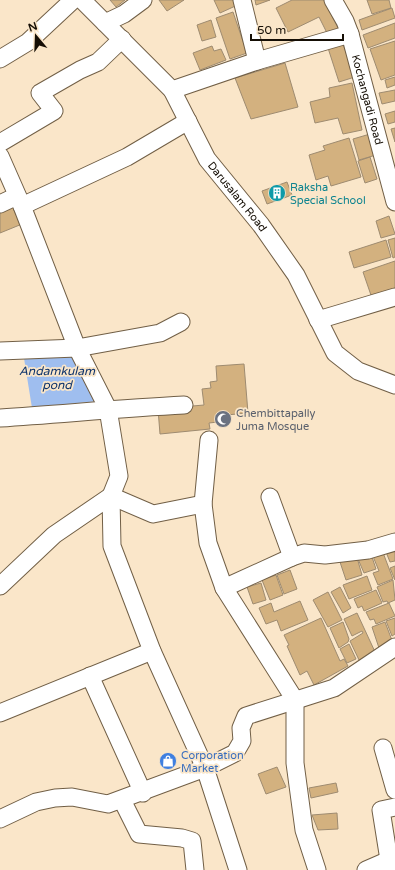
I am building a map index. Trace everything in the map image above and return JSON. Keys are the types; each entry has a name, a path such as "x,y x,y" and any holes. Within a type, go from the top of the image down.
{"street":[{"path":"0,59 28,42 73,0"},
{"name":"Darusalam Road","path":"82,0 172,90 207,159 261,225 296,275 335,353 358,371 395,385"},
{"path":"105,23 124,14 143,0"},
{"path":"242,0 257,60"},
{"name":"Kochangadi Road","path":"333,0 345,21 350,34 395,202"},
{"path":"172,90 257,60 350,34"},
{"path":"0,143 54,111 40,93 80,70 98,62 122,39"},
{"path":"0,204 20,201 127,157 188,121"},
{"path":"0,156 20,201 77,348 108,409 119,476 111,496 112,546 152,652 205,768 238,870"},
{"path":"318,320 395,297"},
{"path":"0,350 77,348 160,333 181,322"},
{"path":"0,418 86,413 108,409 184,405"},
{"path":"209,440 203,504 208,543 224,588 295,700 295,763 304,830 317,870"},
{"path":"111,496 153,514 203,504"},
{"path":"0,586 54,535 111,496"},
{"path":"270,497 292,557"},
{"path":"224,588 304,553 325,555 368,550 395,542"},
{"path":"0,819 36,802 55,798 72,797 108,804 143,793 205,768 235,753 242,741 241,728 246,716 334,688 395,647"},
{"path":"0,713 152,652"},
{"path":"90,676 143,793"},
{"path":"383,748 395,790"},
{"path":"122,800 139,834 182,838 192,842 195,870"},
{"path":"366,870 392,865 381,810 395,807"}],"water":[{"name":"Andamkulam pond","path":"74,351 98,401 32,408 23,352"}],"building":[{"path":"110,0 125,0 116,7"},
{"path":"159,0 184,0 167,11"},
{"path":"214,0 240,0 242,3 220,13"},
{"path":"255,0 270,0 256,5"},
{"path":"292,0 324,0 339,30 328,35 319,17 288,32 276,8"},
{"path":"367,0 389,0 391,8 372,14"},
{"path":"392,8 395,18 362,30 359,20"},
{"path":"233,12 247,53 230,59 216,18"},
{"path":"211,20 216,37 202,41 197,25"},
{"path":"395,23 395,38 368,48 363,35"},
{"path":"395,41 395,75 381,80 370,49"},
{"path":"343,44 349,61 358,76 339,82 328,48"},
{"path":"212,46 214,51 221,49 226,60 200,70 193,53"},
{"path":"285,63 298,107 251,119 235,78"},
{"path":"395,77 395,85 387,88 385,80"},
{"path":"352,83 362,130 343,134 338,118 315,123 310,102 330,97 329,88"},
{"path":"395,90 395,101 382,104 379,93"},
{"path":"395,111 395,122 388,124 385,114"},
{"path":"395,128 395,142 391,129"},
{"path":"370,134 376,155 359,160 353,139"},
{"path":"349,138 361,177 331,186 328,176 316,180 309,155 325,150 323,146"},
{"path":"370,157 377,179 365,183 358,161"},
{"name":"Raksha Special School","path":"287,182 292,195 267,204 262,191"},
{"path":"13,207 16,215 23,212 27,222 0,233 0,212"},
{"path":"389,216 395,234 381,238 376,221"},
{"path":"395,238 395,257 393,258 388,240"},
{"path":"386,240 391,257 354,268 349,252"},
{"path":"395,261 395,293 373,301 363,272"},
{"path":"244,364 248,413 226,415 227,421 209,423 210,429 160,434 158,409 204,405 202,389 211,388 210,382 217,381 216,366"},
{"path":"395,549 395,561 390,562 386,552"},
{"path":"382,550 393,579 378,585 373,573 379,571 372,554"},
{"path":"356,554 362,575 346,580 339,559"},
{"path":"371,554 376,569 364,573 358,559"},
{"path":"395,566 395,580 390,568"},
{"path":"290,570 297,589 284,594 277,575"},
{"path":"276,575 283,595 270,600 262,580"},
{"path":"367,576 372,590 349,599 343,585"},
{"path":"393,580 395,600 388,603 387,601 383,602 377,587"},
{"path":"261,583 266,600 253,604 247,587"},
{"path":"340,587 351,608 343,613 331,592"},
{"path":"376,590 382,603 364,611 362,606 358,608 354,599"},
{"path":"328,592 342,620 328,627 313,600"},
{"path":"300,601 308,620 281,631 277,620 266,624 259,608 271,603 274,612"},
{"path":"389,603 395,616 376,624 374,619 370,620 366,612"},
{"path":"357,613 376,654 360,662 350,641 363,633 362,631 352,636 344,619"},
{"path":"321,618 340,661 344,659 348,666 314,685 307,671 300,675 287,646 289,645 284,635"},
{"path":"395,618 395,634 392,636 386,621"},
{"path":"343,622 349,639 348,642 339,648 330,628"},
{"path":"385,622 393,643 379,648 372,627"},
{"path":"349,644 356,659 347,663 340,649"},
{"path":"277,767 286,787 266,794 258,774"},
{"path":"336,783 338,792 311,798 309,788"},
{"path":"337,813 338,829 318,830 312,815"}],"place":[{"name":"Raksha Special School","path":"277,193"},
{"name":"Chembittapally Juma Mosque","path":"223,419"},
{"name":"Corporation Market","path":"168,761"}]}
